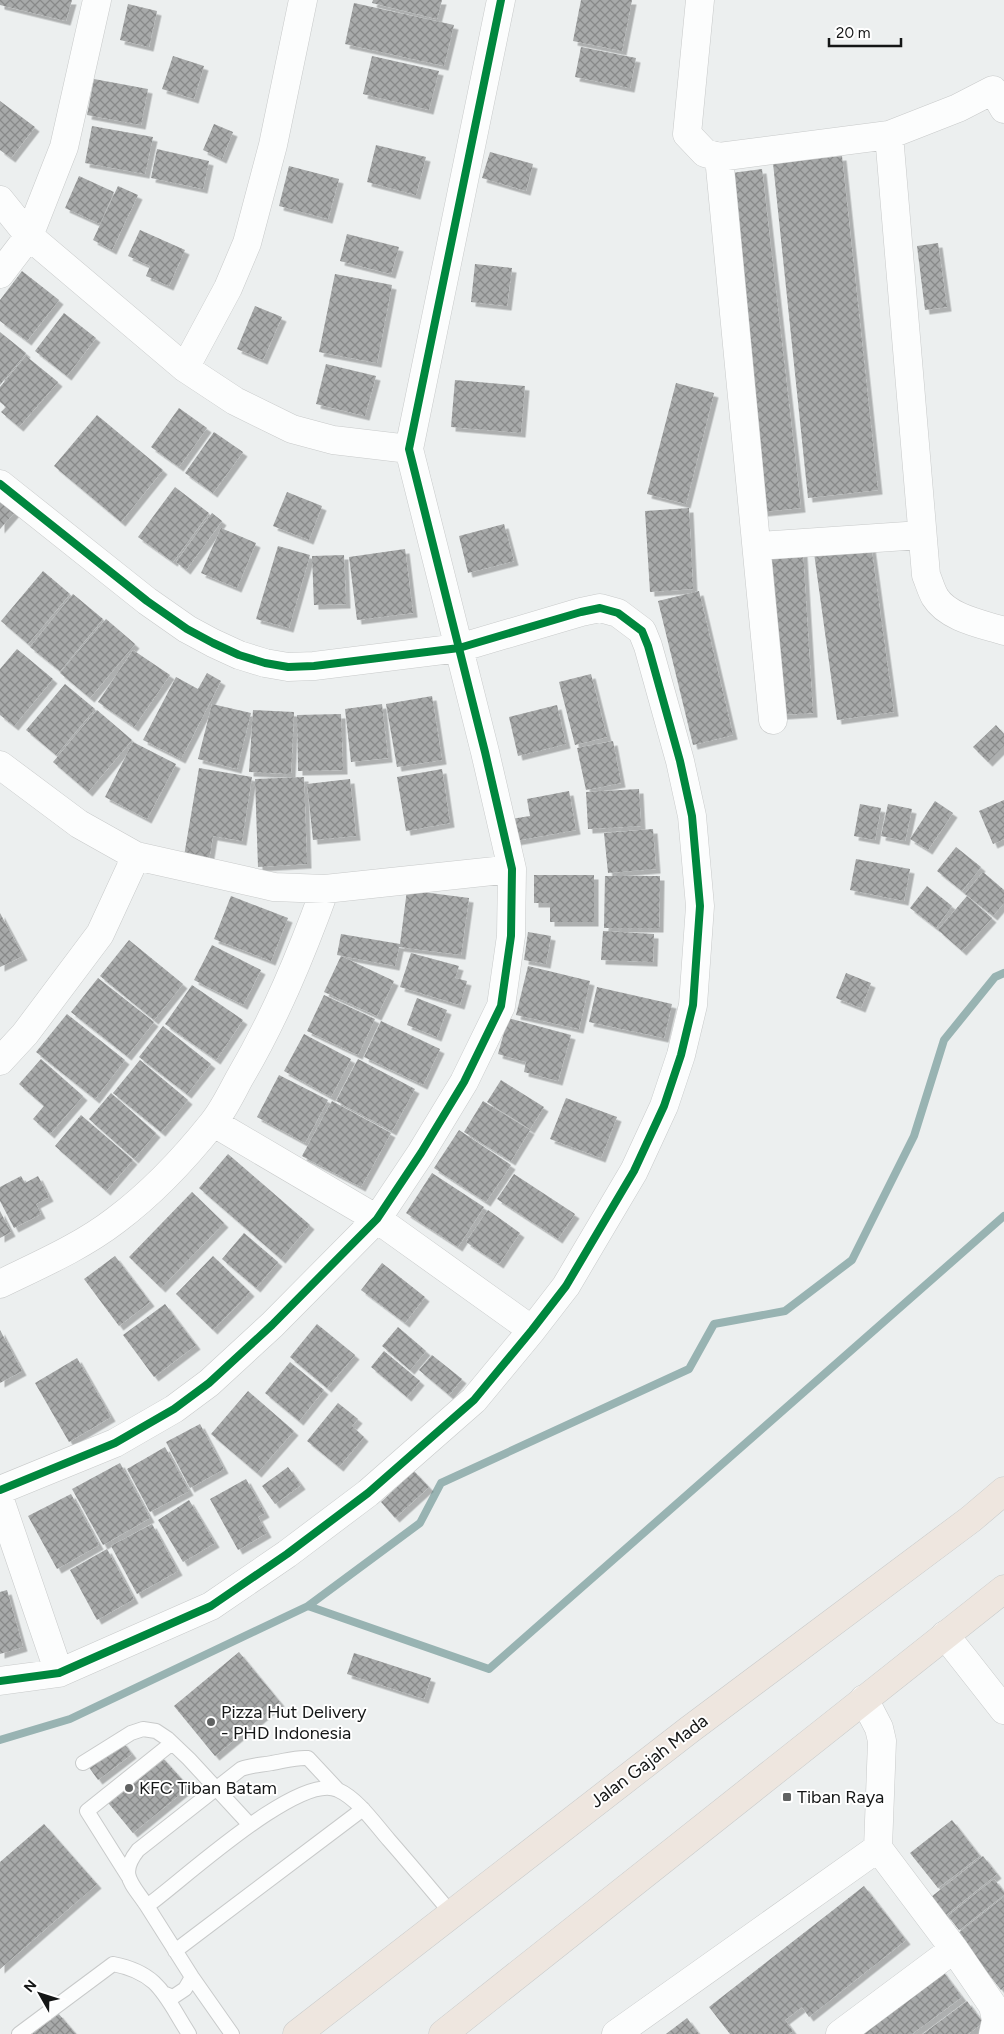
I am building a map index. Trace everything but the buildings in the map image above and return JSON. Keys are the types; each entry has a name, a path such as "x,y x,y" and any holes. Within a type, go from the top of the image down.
{"highway":[{"name":"Jalan Gajah Mada","path":"297,2034 689,1730 971,1520 1004,1491"},
{"path":"451,2032 864,1699 1004,1589"}],"street":[{"path":"0,274 29,236 64,147 97,0"},
{"path":"185,368 228,288 247,243 273,145 303,0"},
{"path":"0,1490 115,1443 174,1409 209,1383 272,1325 376,1219 421,1154 464,1082 501,1006 511,936 512,869 409,449 501,0"},
{"path":"700,0 687,134 705,152 719,157 889,135 1000,93"},
{"path":"889,135 921,535 926,575 936,598 946,608 962,617 1004,631"},
{"path":"719,157 773,720"},
{"path":"0,200 29,236 185,368 235,401 292,430 333,440 409,449"},
{"path":"0,484 147,601 187,629 239,655 265,663 288,667 314,666 459,648 600,608 618,613 642,631 648,646 680,761 692,816 700,906 693,1005 681,1055 664,1106 634,1171 566,1286 474,1400 368,1493 287,1554 211,1606 59,1672 0,1681"},
{"path":"756,546 921,535"},
{"path":"0,766 79,824 136,856 274,887 325,889 512,869"},
{"path":"0,1061 25,1034 100,934 136,856"},
{"path":"0,1284 86,1240 115,1222 151,1192 214,1123 254,1054 278,1006 298,962 325,889"},
{"path":"214,1123 376,1219 532,1330"},
{"path":"0,1500 59,1672"},
{"path":"945,1635 1004,1710"},
{"path":"864,1699 882,1741 878,1848 954,1949 993,2006 996,2020 993,2034"},
{"path":"616,2034 878,1848"},
{"path":"840,2034 954,1949"}],"lane":[{"path":"83,1763 131,1733 143,1729 156,1731 172,1742 250,1825"},
{"path":"172,1742 87,1811 175,1951 232,2034"},
{"path":"128,1876 126,1869 129,1861 138,1850 241,1769 252,1765 301,1757 308,1758 337,1789 363,1809 451,1913"},
{"path":"147,1906 225,1842 250,1825 301,1794 317,1788 337,1789"},
{"path":"175,1951 363,1809"},
{"path":"19,2034 113,1964 130,1968 147,1976 163,1993 189,2034"},
{"path":"163,1993 173,1997 185,1989 192,1977"}],"waterway":[{"path":"0,1740 70,1719 308,1606 420,1523 441,1483 689,1369 714,1324 785,1311 852,1260 914,1136 944,1040 995,977 1004,973"},
{"path":"308,1606 489,1669 1004,1216"}],"cycle path":[{"path":"0,1490 115,1443 174,1409 209,1383 272,1325 377,1219 421,1153 464,1082 501,1006 511,936 512,869 485,752 409,449 501,0"},
{"path":"0,484 147,601 187,629 239,655 265,663 288,667 314,666 459,648 581,612 600,608 618,613 642,631 648,646 680,761 692,816 700,906 693,1005 681,1055 664,1106 634,1171 566,1286 474,1400 368,1493 287,1554 211,1606 59,1673 0,1681"}],"place":[{"name":"Pizza Hut Delivery - PHD Indonesia","path":"211,1722"},
{"name":"KFC Tiban Batam","path":"129,1788"},
{"name":"Tiban Raya","path":"787,1797"}]}
